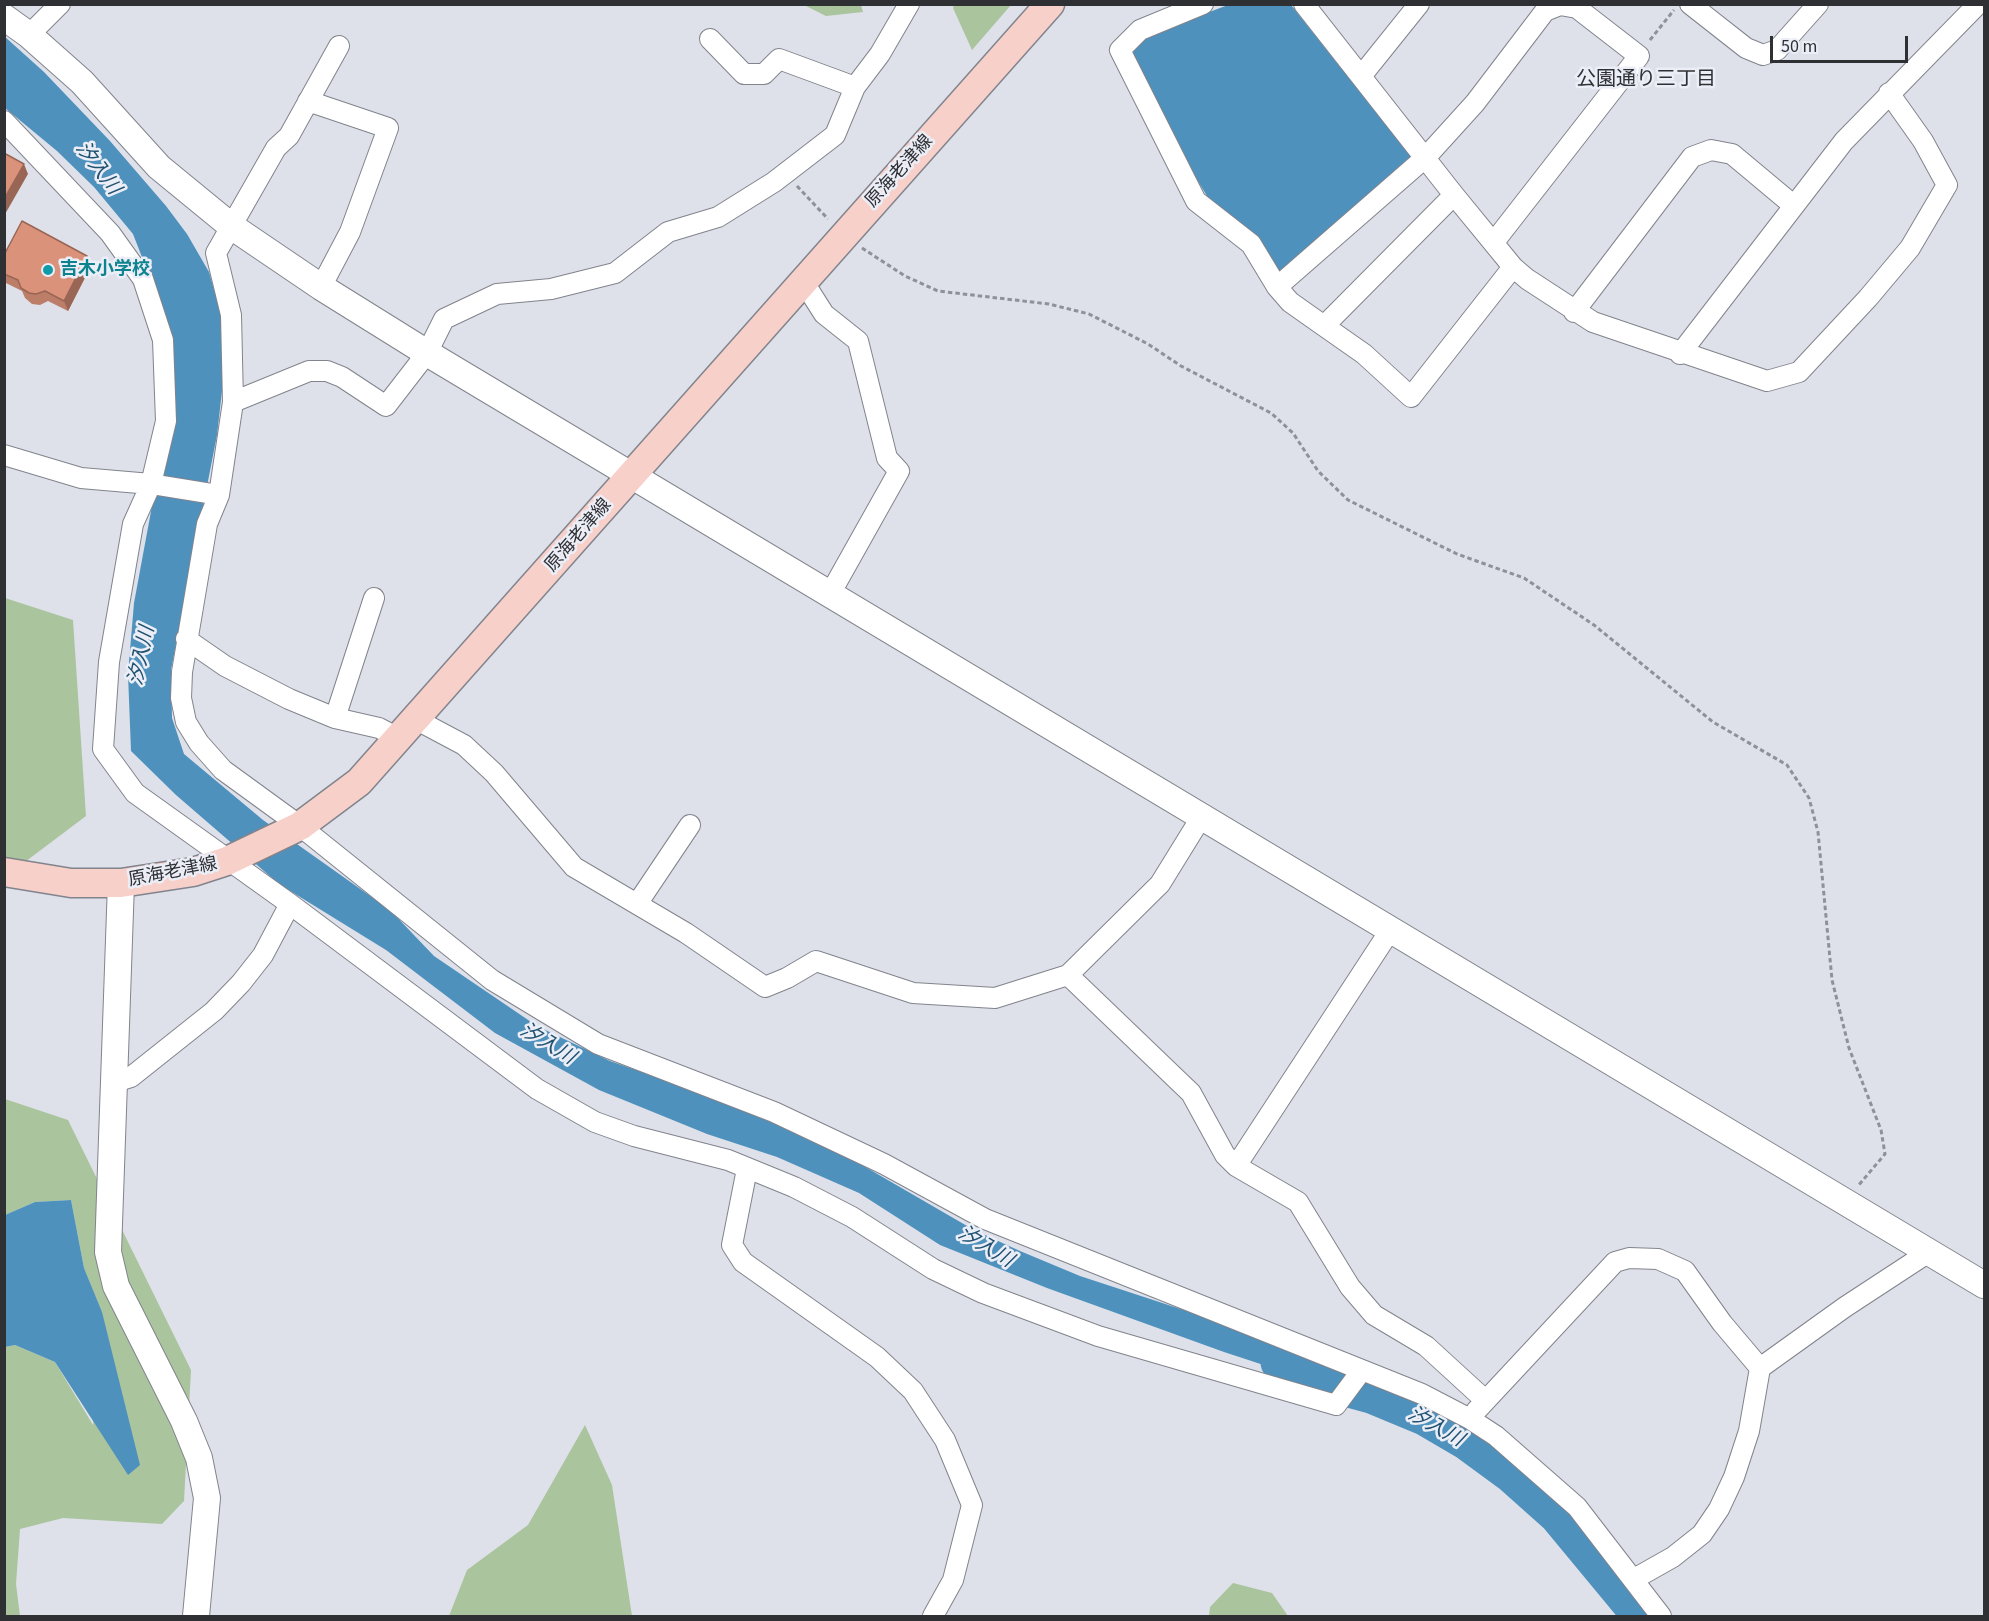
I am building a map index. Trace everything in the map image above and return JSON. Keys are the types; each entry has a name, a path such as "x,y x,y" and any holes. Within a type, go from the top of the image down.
{"main road":[{"name":"原海老津線","path":"4,872 71,883 121,883 193,872 227,861 296,828 360,782 1050,4"}],"street":[{"path":"29,35 60,4"},
{"path":"233,402 309,371 327,371 342,377 386,406 427,353 444,319 497,294 551,289 615,273 668,232 718,217 774,182 784,172 835,135 855,87 880,54 909,4"},
{"path":"1203,4 1140,30 1120,50 1196,201 1251,244 1277,287 1290,303 1364,354 1411,397 1513,267"},
{"path":"1304,4 1513,267 1574,312 1593,322 1680,354 1767,381 1799,372 1868,298 1910,248 1947,185 1923,141 1889,93"},
{"path":"1362,75 1419,4"},
{"path":"1683,6 1746,48 1763,55 1778,50 1818,4"},
{"path":"1680,354 1844,141 1978,4"},
{"path":"1277,287 1426,157 1474,103 1545,11 1560,5 1577,8 1639,56 1494,242"},
{"path":"4,17 29,35 82,82 159,167 231,226 321,286 427,353 1984,1285"},
{"path":"710,39 744,74 764,74 779,59 855,87"},
{"path":"339,46 289,136 276,148 216,253 231,315 233,402 219,495 207,524 186,639 182,698 186,722 199,743 223,770 492,980 598,1044 774,1112 884,1164 985,1219 1422,1394 1470,1419 1496,1436 1577,1507 1661,1617"},
{"path":"308,101 388,128 350,232 321,286"},
{"path":"4,121 110,233 143,279 158,321 165,364 166,421 153,484 133,524 109,662 103,749 135,793 290,904 537,1089 595,1122 634,1136 728,1160 794,1187 852,1216 933,1269 983,1293 1098,1336 1336,1405 1362,1370"},
{"path":"1574,312 1692,157 1711,150 1732,154 1793,205"},
{"path":"1324,326 1454,195"},
{"path":"803,281 824,314 858,341 887,458 899,471 830,594"},
{"path":"4,455 81,478 153,484 219,495"},
{"path":"335,718 374,598"},
{"path":"186,639 225,666 335,718 379,728 408,729 464,745 494,773 574,867 637,904 765,987 787,978 816,961 913,993 995,998 1068,975 1161,884 1202,816"},
{"path":"637,904 690,825"},
{"path":"121,883 112,1083 108,1252 116,1286 184,1421 199,1458 207,1498 196,1617"},
{"path":"112,1083 131,1077 214,1011 263,956 290,904"},
{"path":"1236,1166 1391,929"},
{"path":"1068,975 1191,1093 1225,1155 1236,1166 1298,1202 1350,1287 1374,1315 1426,1346 1485,1400"},
{"path":"747,1169 732,1245 743,1263 878,1357 913,1391 945,1440 972,1504 953,1580 933,1617"},
{"path":"1634,1579 1673,1557 1702,1534 1719,1509 1734,1477 1749,1431 1760,1368 1845,1307 1929,1252"},
{"path":"1470,1419 1485,1400 1615,1262 1629,1258 1658,1259 1685,1271 1722,1323 1760,1368"}],"path":[{"path":"1639,56 1683,6"},
{"path":"784,172 844,235 895,270 938,291 1049,304 1089,314 1148,344 1181,366 1271,413 1293,433 1318,471 1347,500 1456,554 1524,578 1594,625 1713,722 1787,765 1809,798 1818,832 1832,980 1849,1048 1881,1130 1885,1154 1845,1201"}],"green space":[{"path":"954,4 1011,5 972,50 953,8"},
{"path":"804,5 861,5 863,12 826,16"},
{"path":"5,598 73,620 86,816 5,877"},
{"path":"5,1099 68,1120 191,1370 184,1501 162,1524 63,1518 20,1529 16,1584 20,1616 5,1616 5,1347 15,1345 55,1362 93,1425 102,1313 84,1268 71,1200 35,1202 5,1215"},
{"path":"585,1425 612,1485 632,1616 449,1616 467,1570 528,1525"},
{"path":"1233,1583 1272,1593 1288,1616 1209,1616 1210,1607"}],"water":[{"path":"1228,5 1291,5 1411,156 1280,272 1256,237 1207,196 1188,165 1129,51 1143,37"},
{"name":"汐入川","path":"4,36 44,72 110,141 166,206 187,234 209,272 223,321 223,382 217,435 171,670 172,718 184,754 263,820 390,910 434,956 537,1026 610,1061 755,1111 836,1150 974,1230 1020,1251 1080,1276 1205,1317 1352,1371 1344,1385 1288,1373 1047,1288 940,1245 859,1193 777,1157 707,1134 599,1090 495,1033 386,950 279,884 176,795 131,751 128,674 134,603 157,479 161,306 133,234 94,187 57,151 5,108"},
{"path":"71,1200 84,1268 102,1312 140,1465 128,1475 55,1362 15,1345 5,1347 5,1215 35,1202"}],"building":[{"path":"4,153 24,164 4,199"},
{"name":"吉木小学校","path":"22,221 87,256 64,301 45,291 36,294 29,293 21,288 18,280 4,274 4,255"}],"waterway":[{"name":"汐入川","path":"1277,1363 1424,1419 1465,1443 1510,1476 1556,1517 1638,1616"}],"place":[{"name":"吉木小学校","path":"48,270"}],"district":[{"name":"公園通り三丁目","path":"1646,81"}]}
